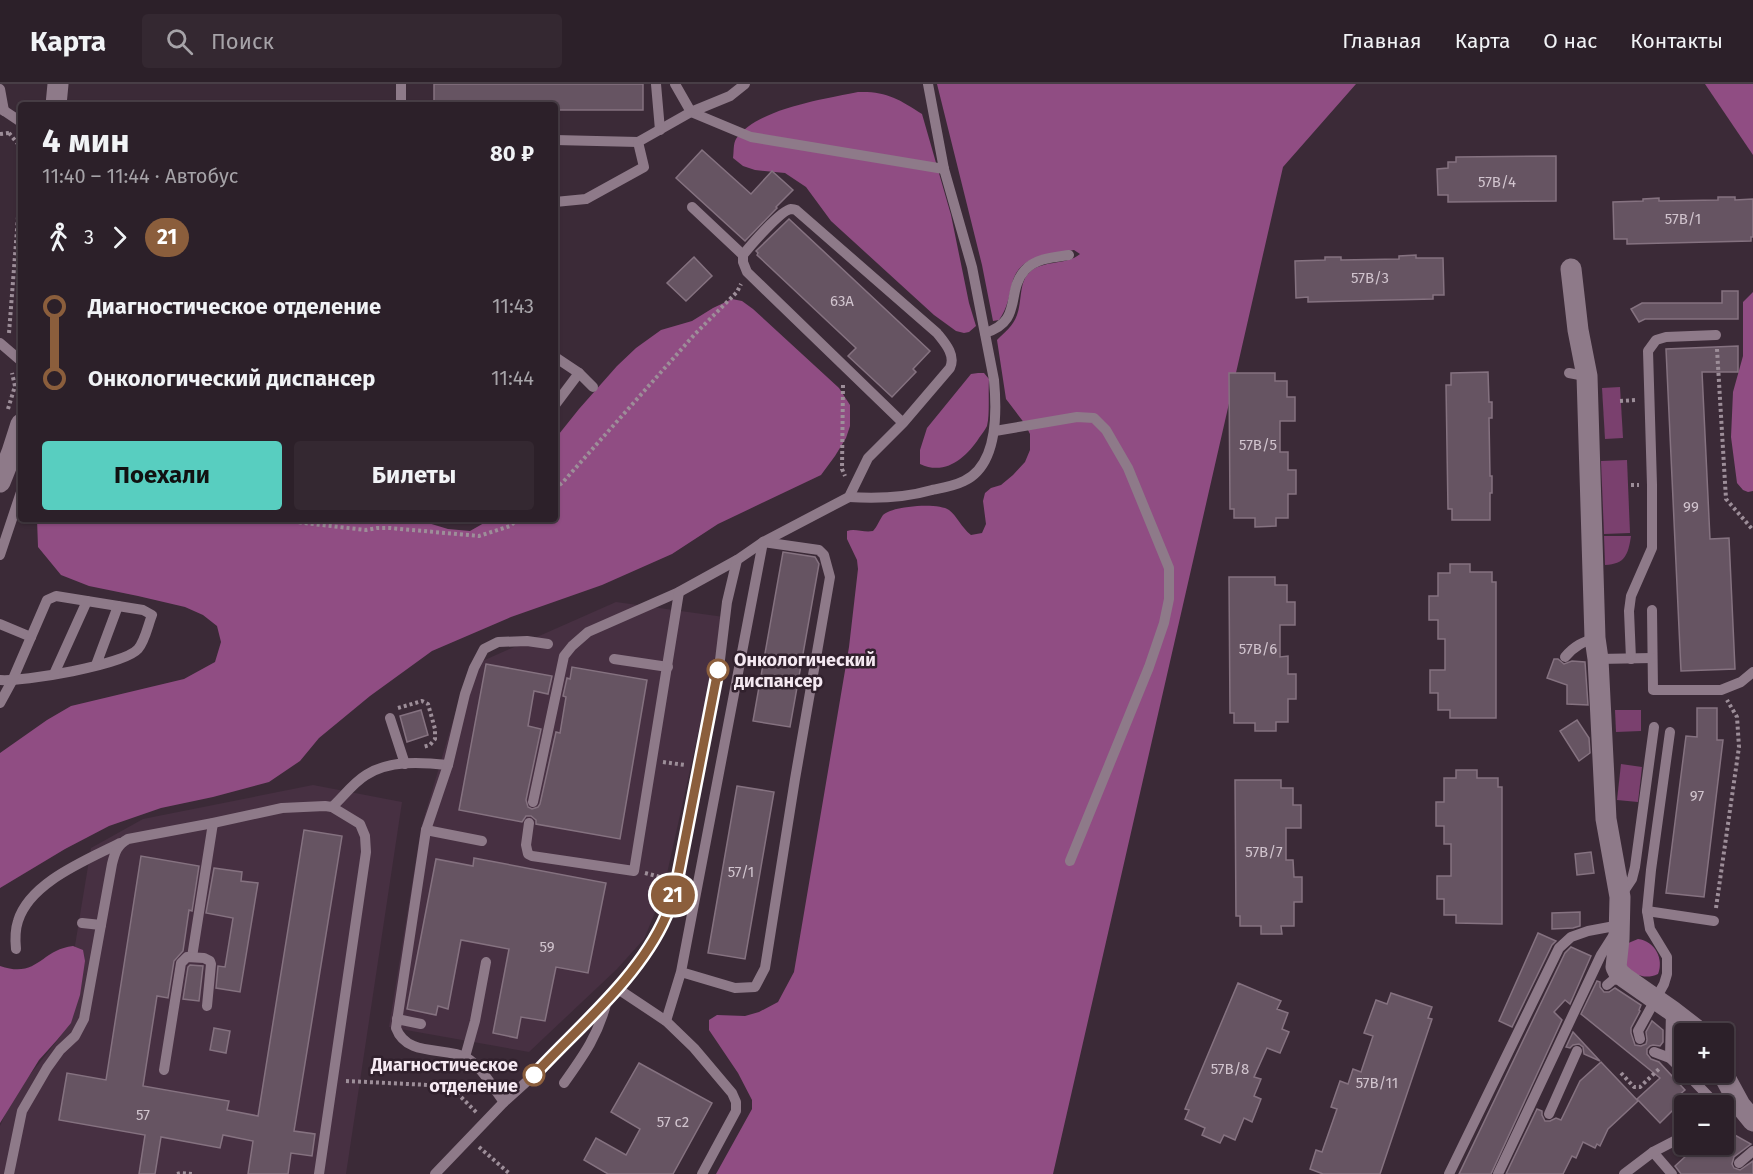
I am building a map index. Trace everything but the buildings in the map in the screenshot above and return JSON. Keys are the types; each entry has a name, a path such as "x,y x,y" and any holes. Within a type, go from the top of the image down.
{"street":[{"path":"56,102 58,84"},
{"path":"1571,269 1587,385 1595,638 1606,819 1620,897 1616,967 1619,973 1616,982 1663,1004 1688,1023"},
{"path":"0,482 12,452 14,419"},
{"path":"1726,1083 1738,1112"}],"lane":[{"path":"400,102 401,84"},
{"path":"657,84 660,130"},
{"path":"675,84 691,112 751,137 944,169"},
{"path":"558,140 638,142 691,112 730,96 745,84"},
{"path":"533,802 564,656 588,632 679,592 737,560 763,542 849,496 891,498 911,496 963,482 984,462 995,431 994,380 972,267 944,169 928,84"},
{"path":"0,89 2,110 18,120"},
{"path":"558,202 586,199 644,167 638,142"},
{"path":"692,207 743,255"},
{"path":"849,496 868,458 903,423 952,363 949,350 937,333 796,210 791,209 780,215 743,255 747,272 903,423"},
{"path":"985,333 1000,327 1006,321 1026,268 1046,259 1069,255"},
{"path":"1631,659 1629,611 1631,596 1652,548 1648,351 1656,340 1666,337 1716,335"},
{"path":"4,347 18,359"},
{"path":"558,359 579,373 593,387"},
{"path":"558,401 579,373"},
{"path":"1569,373 1585,376 1587,385"},
{"path":"995,431 1077,417 1094,418 1106,430 1128,468 1169,568 1169,599 1164,623 1149,667 1070,861"},
{"path":"0,555 18,501"},
{"path":"666,1021 681,972 763,542"},
{"path":"681,972 735,988 755,987 765,968 830,577 824,555 819,550 763,542"},
{"path":"435,1174 618,989 650,947 660,929 677,881 719,668 727,602 737,560"},
{"path":"529,823 527,849 531,856 634,870 679,592"},
{"path":"0,680 12,681 54,674 130,656 140,648 152,615 143,610 57,596 47,600 12,681 0,703"},
{"path":"54,674 87,601"},
{"path":"96,665 118,606"},
{"path":"1652,610 1653,690 1721,690 1741,682 1753,672"},
{"path":"0,624 30,637"},
{"path":"1565,657 1581,643 1595,638"},
{"path":"504,1102 477,1066 465,1057 421,1048 399,1036 396,1028 426,830 448,765 465,694 474,668 484,649 498,642 527,641 548,644"},
{"path":"1598,659 1652,658"},
{"path":"614,659 668,667"},
{"path":"390,718 404,759"},
{"path":"1620,897 1632,879 1635,867 1654,727"},
{"path":"1670,732 1647,911 1650,928 1667,957 1663,1004 1670,1058"},
{"path":"332,807 364,776 379,768 404,759 448,765"},
{"path":"16,949 15,935 18,919 32,898 55,877 128,839 282,808 310,806 332,807 360,824 365,836 366,852 319,1174"},
{"path":"192,957 213,823"},
{"path":"426,830 482,841"},
{"path":"9,1174 22,1111 47,1068 60,1050 75,1036 84,1019 115,851 121,843"},
{"path":"1647,911 1714,921"},
{"path":"82,923 102,925"},
{"path":"1449,1174 1559,948 1571,937 1620,925"},
{"path":"1498,1174 1601,955 1620,925"},
{"path":"164,1070 181,963 184,958 210,960 207,1006"},
{"path":"465,1057 475,1021 486,962"},
{"path":"618,989 666,1021 694,1048 732,1093 736,1102 736,1111 702,1174"},
{"path":"564,1083 592,1042 602,1020 607,999"},
{"path":"1640,1039 1638,1030 1663,1004"},
{"path":"397,1019 421,1024"},
{"path":"1549,1114 1577,1051"},
{"path":"1654,1052 1674,1062"},
{"path":"1696,1083 1707,1095"},
{"path":"1624,1174 1653,1152 1674,1142"},
{"path":"1739,1163 1753,1151"},
{"path":"1653,1152 1672,1174"}],"path":[{"path":"4,129 18,144"},
{"path":"0,134 9,133"},
{"path":"14,419 15,386 4,347 18,208"},
{"path":"558,486 737,292 747,272"},
{"path":"1716,335 1726,499 1753,530"},
{"path":"843,365 842,469 846,478 855,484"},
{"path":"295,522 366,530 384,528 479,536 510,526 515,522"},
{"path":"390,718 390,710 422,701 428,704 435,729 435,739 430,745 404,759"},
{"path":"1714,921 1739,747 1737,717"},
{"path":"653,760 698,767"},
{"path":"634,870 677,881"},
{"path":"1621,1073 1634,1087 1640,1087 1670,1058"},
{"path":"333,1081 450,1086 463,1098"},
{"path":"469,1139 510,1174"},
{"path":"177,1174 192,1174"}],"shaded area":[{"path":"937,84 1356,84 1283,167 1053,1174 716,1174 752,1109 752,1100 738,1073 709,1030 709,1020 717,1015 745,1016 778,1002 794,972 849,647 858,569 857,560 847,539 847,531 873,531 883,515 896,509 935,506 949,510 971,535 982,533 986,524 983,501 985,493 1001,485 1013,475 1025,462 1030,450 1030,434 1006,399 997,340 1015,319 1019,310 1023,283 1028,274 1040,266 1068,260 1080,254 1074,250 1045,255 1021,267 1015,274 1002,316 999,320 993,321 982,265"},
{"path":"1705,84 1753,84 1753,155"},
{"path":"858,92 892,97 922,114 951,215 976,326 969,332 956,331 934,315 831,221 806,187 785,173 755,170 743,166 733,158 736,139 759,120 792,107"},
{"path":"1753,292 1753,491 1748,492 1737,483 1731,437 1733,392 1743,356 1743,302"},
{"path":"732,299 742,301 839,388 850,405 850,426 846,438 821,475 718,524 672,554 602,585 511,617 432,651 370,696 319,738 300,761 269,782 161,808 109,826 0,888 0,753 71,706 184,679 215,662 221,642 217,626 203,615 185,607 89,586 61,575 38,547 37,522 425,522 448,529 470,531 486,522 558,522 558,435 617,366 636,348 661,330 692,321"},
{"path":"984,373 989,379 987,426 968,452 954,463 938,468 920,464 920,450 927,428 971,374"},
{"path":"1620,387 1623,438 1605,439 1602,388"},
{"path":"1627,460 1630,533 1604,534 1601,461"},
{"path":"1604,536 1631,536 1627,553 1617,563 1605,565"},
{"path":"616,602 724,617 662,896 644,939 617,969 529,1052 389,1027 421,828 469,667"},
{"path":"1615,710 1641,710 1641,731 1616,732"},
{"path":"1621,764 1642,767 1638,802 1617,800"},
{"path":"313,785 402,802 346,1174 0,1174 0,1126 13,1096 60,1037 91,848 143,819"},
{"path":"1638,939 1649,943 1657,952 1660,962 1658,974 1649,977 1640,976 1625,966 1626,944"},
{"path":"73,946 83,950 85,961 80,995 71,1023 39,1060 0,1123 0,966 23,969 53,953"}],"bus line":[{"name":"21","path":"534,1075 618,989 650,947 668,914 677,881 718,670"}],"place":[{"name":"Онкологический диспансер","path":"718,670"},
{"name":"Диагностическое отделение","path":"534,1075"}]}
